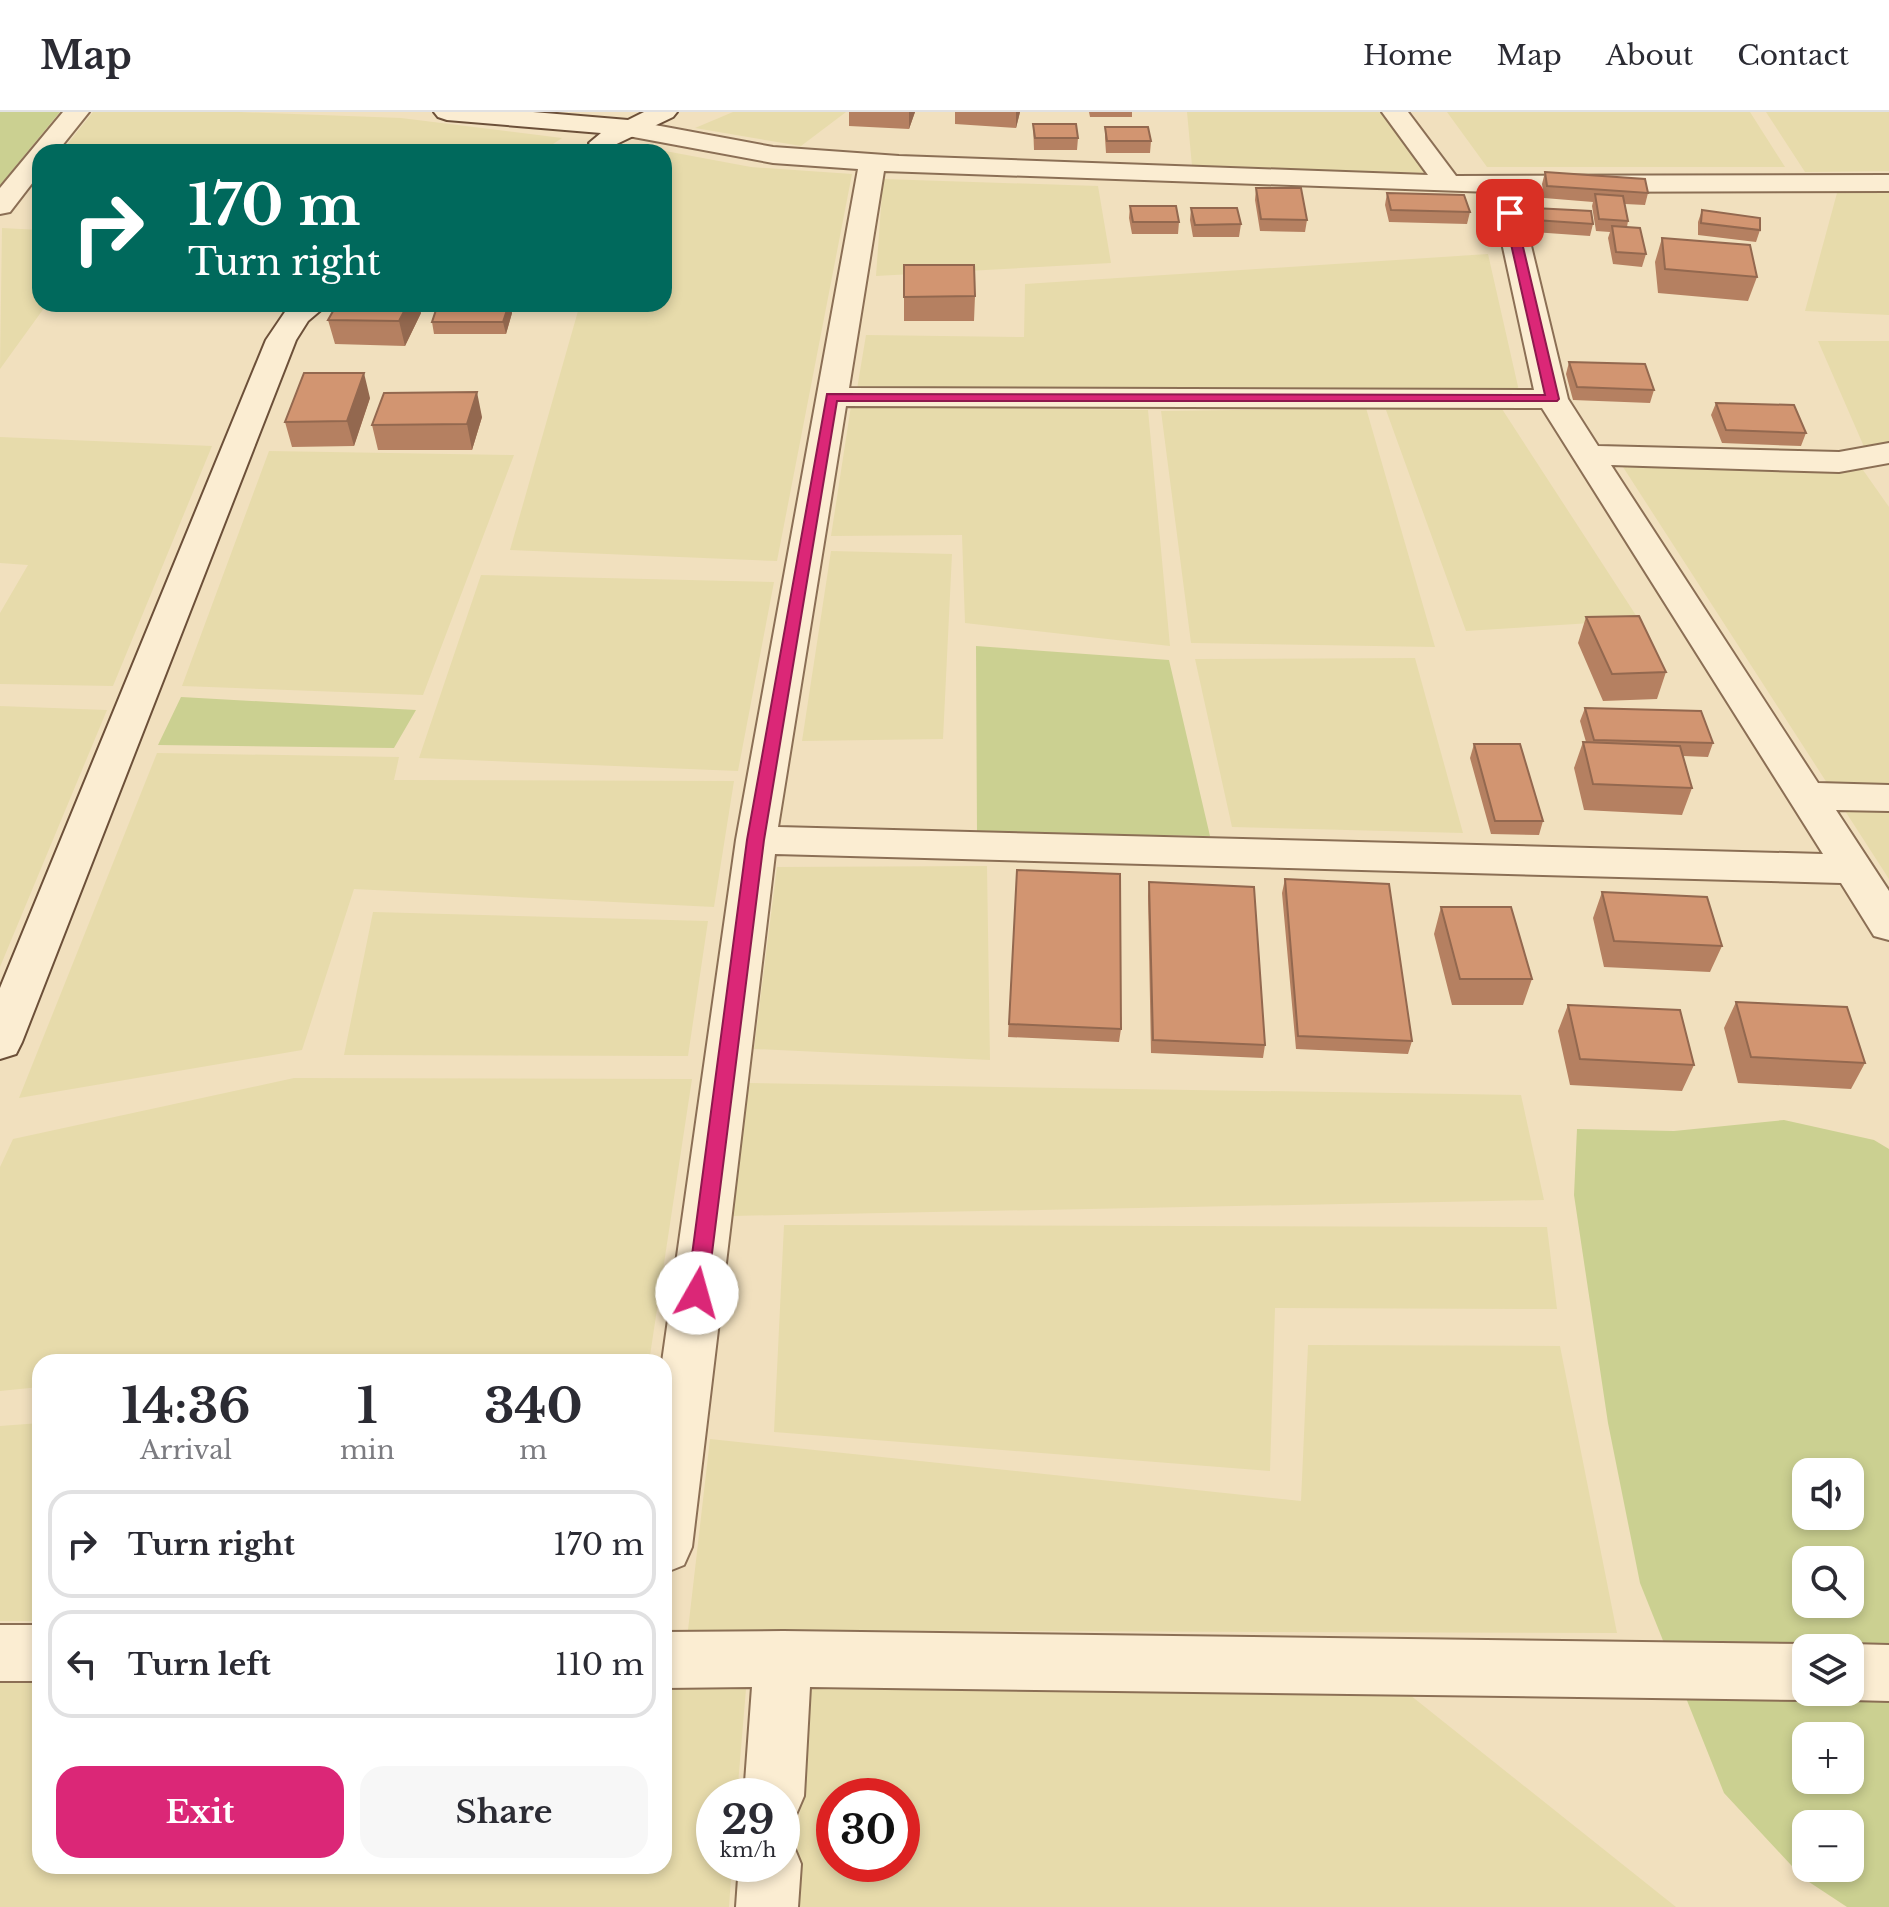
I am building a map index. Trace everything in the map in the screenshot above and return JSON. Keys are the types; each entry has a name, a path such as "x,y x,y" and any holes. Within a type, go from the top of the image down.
{"street":[{"path":"50,144 76,112"},
{"path":"447,112 628,128 773,155 872,162 1448,184 1889,183"},
{"path":"599,144 664,112"},
{"path":"1395,112 1448,184"},
{"path":"672,1486 756,840 872,162"},
{"path":"0,206 32,166"},
{"path":"1502,182 1552,399 1889,925"},
{"path":"0,1042 281,340 301,312"},
{"path":"831,397 1552,399"},
{"path":"1589,455 1839,462 1889,453"},
{"path":"1806,796 1889,798"},
{"path":"756,840 1854,869"},
{"path":"0,1653 32,1653"},
{"path":"775,1778 783,1659"},
{"path":"672,1660 1792,1672"},
{"path":"1864,1672 1889,1673"},
{"path":"767,1907 769,1882"}],"shaded area":[{"path":"93,112 239,112 401,118 562,138 553,144 67,144"},
{"path":"733,112 846,112 801,146 695,128"},
{"path":"1187,112 1382,112 1428,173 1192,166"},
{"path":"1447,112 1750,112 1785,167 1487,167"},
{"path":"1766,112 1889,112 1889,171 1805,172"},
{"path":"672,152 751,167 852,174 777,561 510,550 578,312 672,312"},
{"path":"883,179 1098,186 1111,263 876,276"},
{"path":"1889,192 1889,315 1805,311 1837,193"},
{"path":"2,228 32,230 32,312 41,312 0,369"},
{"path":"1488,254 1519,391 857,389 866,335 1024,337 1025,284"},
{"path":"1818,341 1889,341 1889,445 1865,449"},
{"path":"851,406 1148,410 1170,646 965,623 962,535 831,536"},
{"path":"1366,408 1435,647 1191,643 1161,411"},
{"path":"1502,409 1639,620 1466,631 1386,410"},
{"path":"0,437 212,446 113,686 0,684 0,613 28,565 0,563"},
{"path":"269,451 514,455 423,695 182,686"},
{"path":"1623,467 1863,470 1889,507 1889,879"},
{"path":"831,551 952,554 943,739 802,741"},
{"path":"481,575 774,582 738,771 419,758"},
{"path":"1415,658 1463,833 1232,827 1195,659"},
{"path":"0,706 107,710 0,967"},
{"path":"157,753 399,757 394,780 734,781 714,907 354,889 302,1050 19,1098"},
{"path":"987,866 990,1060 754,1049 777,867"},
{"path":"373,912 708,921 688,1056 344,1055"},
{"path":"294,1078 692,1079 650,1354 32,1354 32,1388 0,1391 0,1167 13,1139"},
{"path":"747,1083 1521,1095 1544,1200 731,1216"},
{"path":"784,1225 1547,1227 1557,1309 1275,1308 1270,1471 774,1432"},
{"path":"1308,1345 1560,1346 1617,1633 688,1630 710,1439 1301,1501"},
{"path":"32,1424 32,1621 0,1621 0,1426"},
{"path":"0,1677 32,1678 32,1874 672,1874 672,1688 746,1689 739,1778 696,1778 696,1882 731,1882 729,1907 0,1907"},
{"path":"808,1689 1410,1695 1676,1907 794,1907 796,1882 800,1882 800,1814"}],"green space":[{"path":"0,112 60,112 32,144 0,185"},
{"path":"976,646 1169,660 1210,836 977,833"},
{"path":"181,697 416,710 394,748 158,745"},
{"path":"1784,1120 1874,1140 1889,1149 1889,1907 1847,1907 1809,1882 1864,1882 1864,1810 1792,1810 1792,1866 1724,1793 1640,1583 1608,1423 1574,1195 1577,1129 1674,1131"}],"building":[{"path":"1033,124 1076,124 1078,138 1035,138"},
{"path":"1105,127 1148,127 1151,141 1107,141"},
{"path":"1545,172 1645,179 1648,193 1547,186"},
{"path":"1256,188 1301,188 1307,220 1261,219"},
{"path":"1387,193 1464,195 1470,212 1391,210"},
{"path":"1595,194 1623,196 1628,221 1599,219"},
{"path":"1130,206 1176,206 1179,222 1133,222"},
{"path":"1191,208 1237,208 1241,224 1195,225"},
{"path":"1534,208 1591,211 1593,224 1535,220"},
{"path":"1702,210 1760,218 1760,230 1701,223"},
{"path":"1612,226 1640,228 1646,254 1616,252"},
{"path":"1662,238 1750,245 1757,277 1665,269"},
{"path":"904,265 974,265 975,296 904,297"},
{"path":"332,312 404,312 399,321 328,320"},
{"path":"435,312 506,312 503,322 432,322"},
{"path":"1569,362 1645,364 1654,390 1577,387"},
{"path":"304,373 364,373 347,421 285,422"},
{"path":"477,392 467,424 372,425 384,393"},
{"path":"1716,403 1794,405 1806,433 1726,430"},
{"path":"1639,616 1666,672 1612,674 1586,617"},
{"path":"1585,708 1701,711 1713,743 1594,740"},
{"path":"1583,742 1680,746 1692,788 1593,784"},
{"path":"1474,744 1520,744 1543,821 1495,821"},
{"path":"1017,870 1120,874 1121,1029 1009,1024"},
{"path":"1285,879 1389,884 1412,1041 1298,1036"},
{"path":"1149,882 1254,887 1265,1045 1153,1040"},
{"path":"1602,892 1707,897 1722,946 1614,941"},
{"path":"1441,907 1511,907 1532,979 1460,979"},
{"path":"1736,1002 1847,1007 1865,1063 1751,1057"},
{"path":"1568,1005 1680,1010 1694,1065 1580,1059"}],"route":[{"path":"697,1293 756,840 831,397 1552,399 1510,213"}]}
